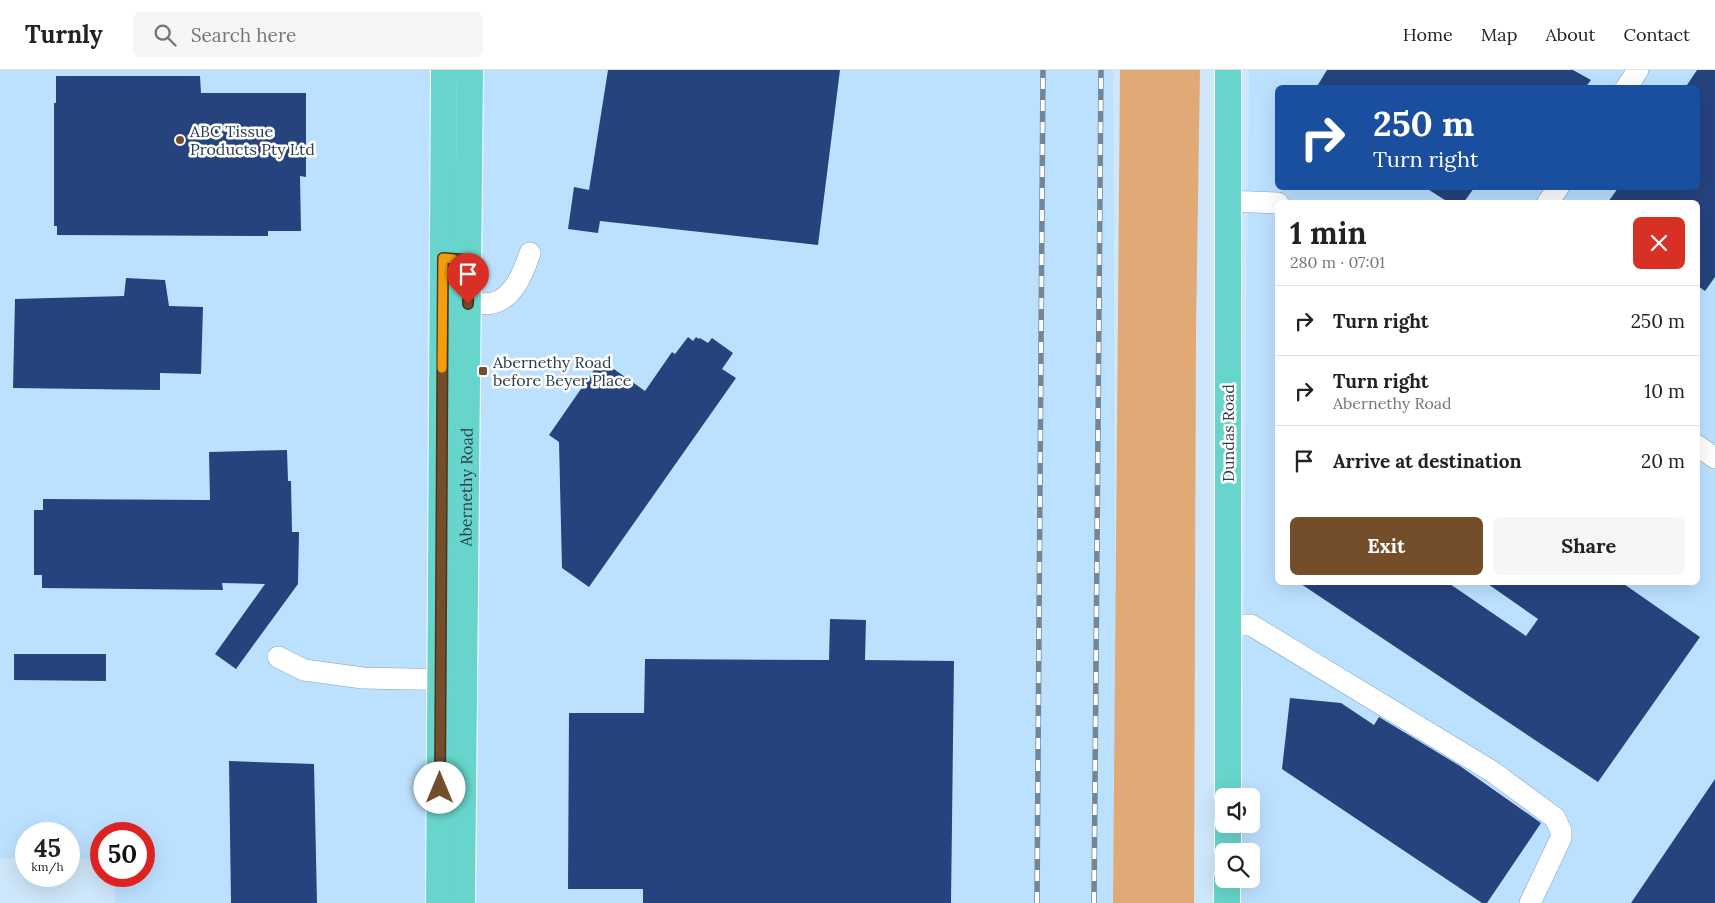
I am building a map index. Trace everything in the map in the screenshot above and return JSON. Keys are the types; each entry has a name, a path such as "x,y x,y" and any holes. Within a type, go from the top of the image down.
{"main road":[{"name":"Abernethy Road","path":"444,70 443,258 453,680 462,903"},
{"name":"Abernethy Road","path":"440,903 453,680 468,304 470,70"},
{"name":"Dundas Road","path":"1228,70 1226,201 1229,625 1228,788"},
{"path":"443,258 469,260"},
{"path":"1227,888 1227,903"}],"street":[{"path":"1628,85 1638,70"},
{"path":"1226,201 1275,203"},
{"path":"468,304 495,303 512,290 524,272 530,253"},
{"path":"1700,447 1715,458"},
{"path":"1229,625 1251,625 1493,772 1554,818 1561,831 1561,838 1530,903"},
{"path":"278,657 304,670 363,678 453,680"}],"shaded area":[{"path":"0,70 1113,70 1116,762 1114,903 115,903 115,887 155,887 155,822 90,822 90,859 80,859 80,822 15,822 15,859 0,859"},
{"path":"1120,70 1200,70 1196,329 1194,903 1113,903"},
{"path":"1249,70 1715,70 1715,903 1241,903 1242,888 1260,888 1260,843 1242,843 1242,833 1260,833 1260,788 1242,788"}],"building":[{"path":"608,70 840,70 818,245 600,221 598,233 568,229 574,187 589,190"},
{"path":"1327,70 1573,70 1591,80 1587,85 1318,85"},
{"path":"1697,70 1715,70 1715,277 1705,291 1700,287 1700,200 1609,200 1617,190 1700,190 1700,85 1687,85"},
{"name":"ABC Tissue Products Pty Ltd","path":"56,76 200,76 201,93 306,93 306,177 300,176 301,231 268,231 268,236 57,235 57,226 54,226 54,103 56,103"},
{"path":"1429,190 1473,190 1465,200 1445,200"},
{"path":"126,278 165,280 169,306 203,307 201,374 160,373 160,390 13,388 15,299 124,296"},
{"path":"688,337 693,341 696,337 700,338 708,343 712,338 733,353 722,369 736,378 589,587 562,568 559,442 549,435 601,360 645,391 672,352 675,354"},
{"path":"287,450 288,481 291,481 292,532 299,532 298,584 236,669 215,654 265,584 222,583 223,590 42,588 42,575 34,575 34,510 43,510 43,499 210,500 209,452"},
{"path":"1302,585 1451,585 1526,636 1538,619 1489,585 1625,585 1700,637 1598,782"},
{"path":"830,619 866,620 865,660 954,661 951,903 643,903 643,889 568,889 569,713 644,713 645,659 829,660"},
{"path":"14,654 106,654 106,681 14,680"},
{"path":"1290,698 1341,703 1374,725 1379,717 1460,766 1541,823 1487,903 1482,903 1282,769"},
{"path":"229,761 314,764 317,903 231,903"},
{"path":"1715,779 1715,903 1631,903"}],"railway":[{"path":"1037,903 1043,70"},
{"path":"1094,903 1101,70"}],"slow traffic":[{"path":"442,368 443,258 453,259"}],"place":[{"name":"ABC Tissue Products Pty Ltd","path":"180,140"},
{"name":"Abernethy Road before Beyer Place","path":"483,371"}],"route":[{"path":"440,788 443,258 469,260 468,304"}]}
